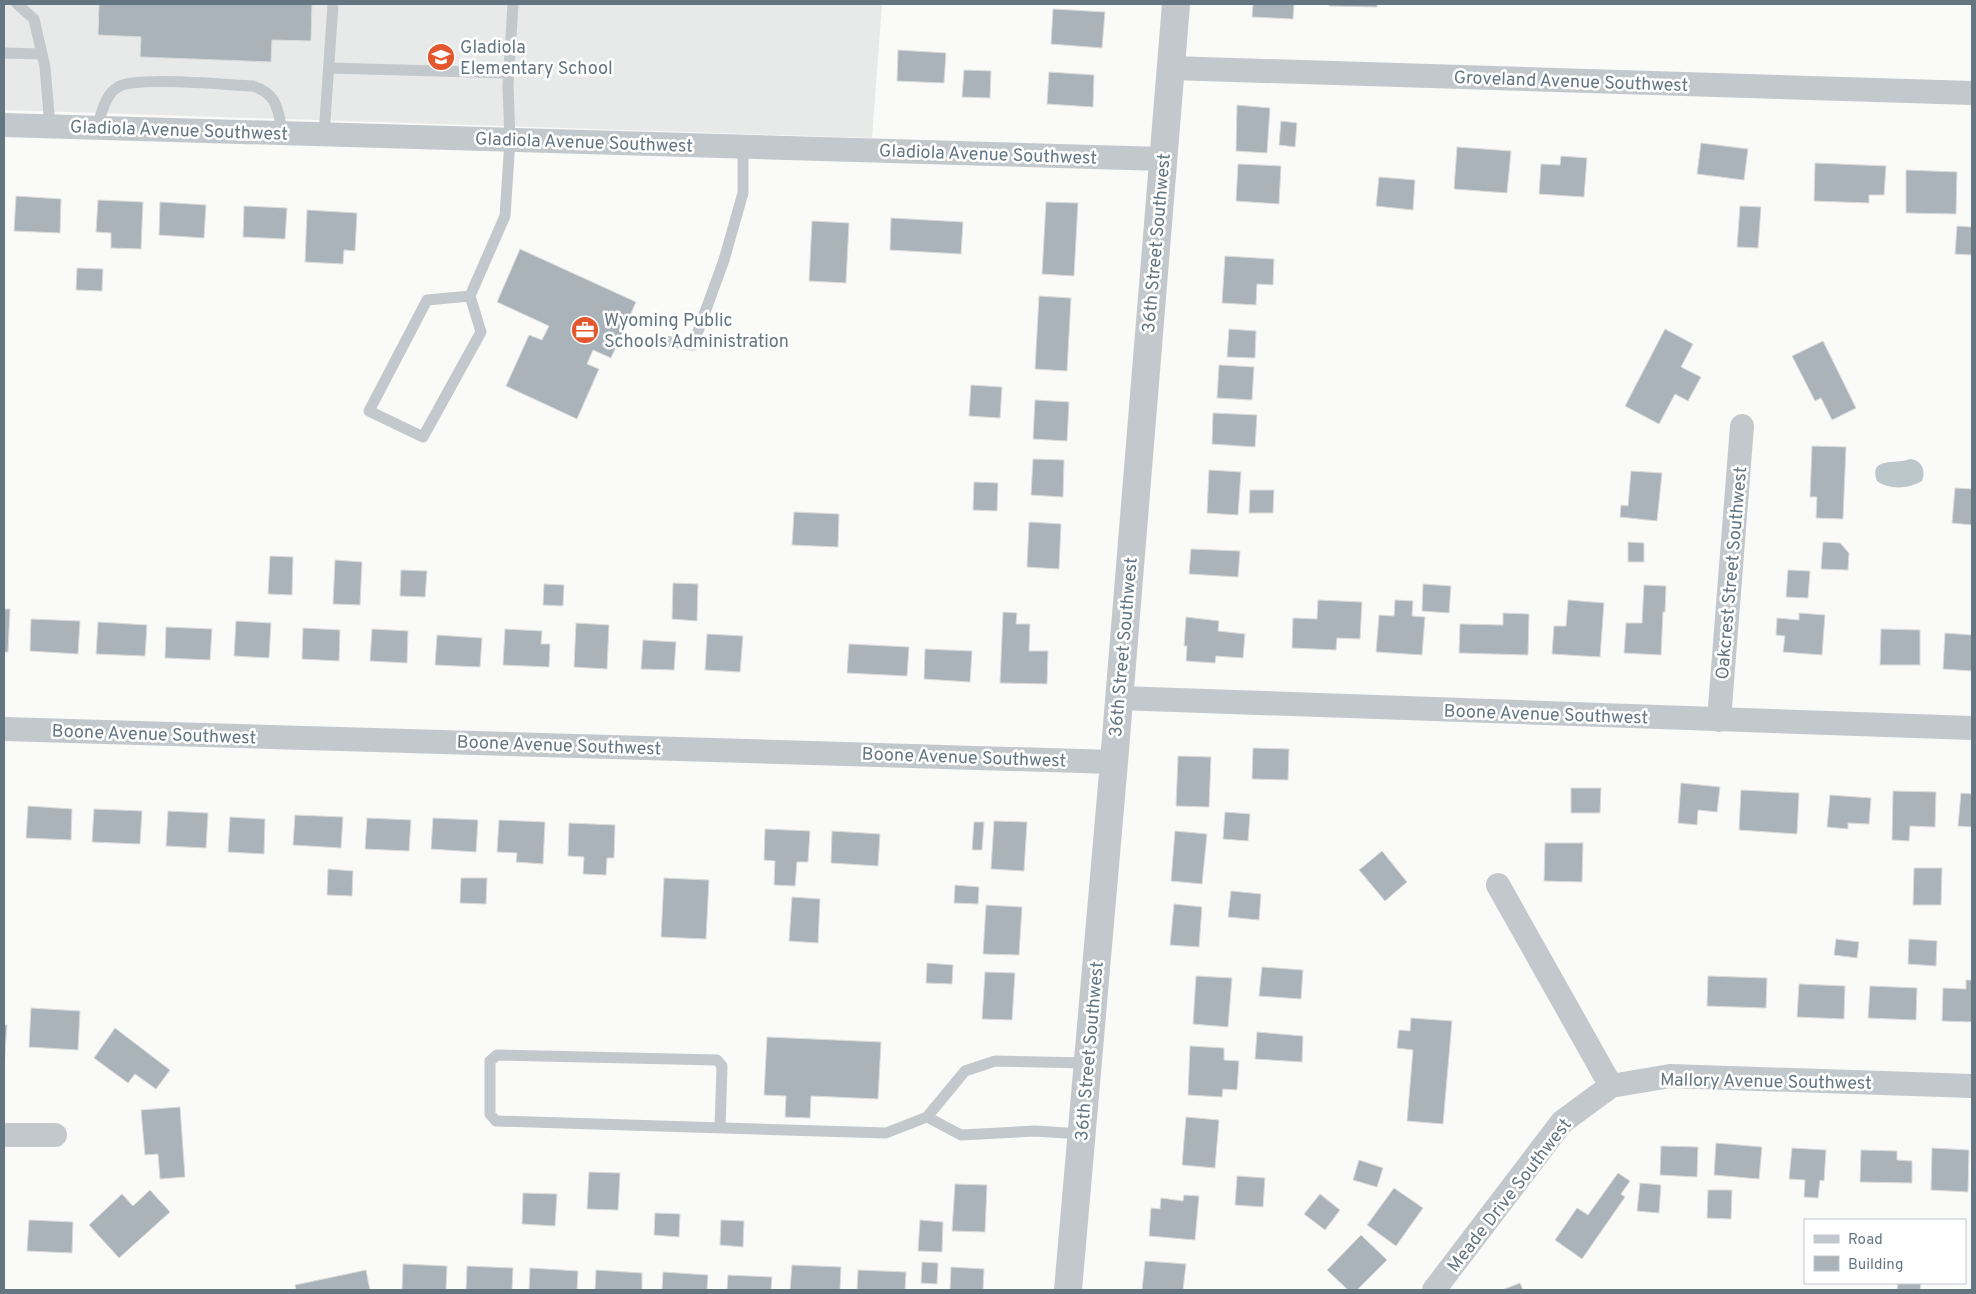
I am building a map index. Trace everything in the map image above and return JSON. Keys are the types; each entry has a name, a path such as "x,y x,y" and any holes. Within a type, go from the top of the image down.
{"street":[{"name":"36th Street Southwest","path":"1068,1290 1114,762 1176,4"},
{"name":"Groveland Avenue Southwest","path":"1171,68 1972,93"},
{"name":"Gladiola Avenue Southwest","path":"4,125 1163,159"},
{"name":"Oakcrest Street Southwest","path":"1719,720 1742,426"},
{"name":"Boone Avenue Southwest","path":"1119,698 1972,728"},
{"name":"Boone Avenue Southwest","path":"4,729 1114,762"},
{"path":"1498,885 1611,1086"},
{"name":"Mallory Avenue Southwest","path":"1611,1086 1670,1076 1972,1086"},
{"name":"Meade Drive Southwest","path":"1434,1290 1562,1122 1611,1086"},
{"path":"4,1135 55,1135"}],"lane":[{"path":"17,4 34,19 45,67 50,127"},
{"path":"324,135 333,4"},
{"path":"470,296 427,300 369,411 423,438 481,332 470,296 505,216 510,140 509,73 514,4"},
{"path":"4,53 42,54"},
{"path":"329,68 509,73"},
{"path":"97,128 106,102 117,87 136,82 253,86 265,90 275,100 283,133"},
{"path":"664,341 693,345 724,260 743,193 743,147"},
{"path":"720,1128 722,1066 717,1060 497,1055 490,1061 490,1114 496,1121 720,1128 886,1133 927,1118 965,1071 972,1068 995,1061 1087,1063"},
{"path":"927,1118 961,1135 1035,1131 1081,1134"}],"shaded area":[{"name":"Gladiola Elementary School","path":"4,4 882,4 872,138 4,110"},
{"path":"1910,459 1918,461 1922,467 1924,473 1922,481 1911,486 1893,487 1877,481 1875,473 1876,468 1880,465"}],"building":[{"path":"99,4 312,4 311,41 272,40 271,62 140,57 141,37 98,35"},
{"path":"1253,4 1294,4 1293,19 1252,17"},
{"path":"1329,4 1377,4 1377,7 1329,6"},
{"path":"1053,9 1105,12 1102,48 1051,44"},
{"path":"898,50 946,53 944,83 897,81"},
{"path":"964,70 991,71 990,98 962,97"},
{"path":"1049,72 1094,75 1093,107 1047,104"},
{"path":"1237,105 1270,108 1267,153 1236,151"},
{"path":"1281,121 1297,123 1295,147 1279,145"},
{"path":"1701,143 1748,149 1744,180 1697,174"},
{"path":"1457,147 1511,151 1507,193 1454,189"},
{"path":"1561,156 1587,158 1584,197 1539,194 1541,164 1560,165"},
{"path":"1815,163 1886,166 1884,195 1869,195 1869,203 1814,201"},
{"path":"1238,164 1281,166 1279,204 1236,201"},
{"path":"1906,170 1957,172 1956,214 1906,213"},
{"path":"1379,177 1415,180 1413,210 1376,206"},
{"path":"16,196 61,199 60,233 14,231"},
{"path":"98,200 143,202 141,249 111,248 111,233 96,232"},
{"path":"160,202 206,205 204,238 159,235"},
{"path":"1046,202 1078,203 1074,276 1042,274"},
{"path":"244,206 287,208 285,239 243,237"},
{"path":"1740,206 1761,207 1758,248 1737,247"},
{"path":"307,210 357,213 355,251 344,250 343,264 305,262"},
{"path":"891,218 963,222 961,254 890,250"},
{"path":"812,221 849,223 846,283 809,281"},
{"path":"1957,226 1972,227 1972,255 1955,254"},
{"name":"Wyoming Public Schools Administration","path":"520,249 636,302 611,358 593,350 587,364 599,369 577,419 506,386 529,335 542,340 549,326 497,302"},
{"path":"1225,256 1274,259 1273,285 1257,284 1256,305 1222,303"},
{"path":"77,268 103,269 102,291 76,290"},
{"path":"1039,296 1071,298 1067,371 1035,369"},
{"path":"1229,329 1256,331 1255,358 1227,357"},
{"path":"1665,329 1693,344 1681,367 1701,377 1688,401 1675,394 1659,424 1625,406"},
{"path":"1823,341 1856,408 1832,420 1821,398 1815,401 1792,356"},
{"path":"1219,365 1254,367 1252,400 1217,398"},
{"path":"971,385 1002,387 1000,418 969,416"},
{"path":"1035,400 1069,402 1067,441 1033,439"},
{"path":"1213,413 1257,415 1255,447 1212,444"},
{"path":"1812,446 1846,447 1843,519 1816,518 1817,497 1810,497"},
{"path":"1033,459 1064,460 1063,497 1031,495"},
{"path":"1209,470 1241,472 1238,515 1207,513"},
{"path":"1631,471 1662,473 1657,521 1620,517 1621,505 1628,506"},
{"path":"974,482 998,483 997,511 973,510"},
{"path":"1955,488 1972,489 1972,525 1952,523"},
{"path":"1250,490 1274,490 1273,513 1249,513"},
{"path":"794,512 839,514 838,547 792,545"},
{"path":"1029,522 1061,524 1059,569 1027,567"},
{"path":"1628,542 1644,543 1644,562 1628,562"},
{"path":"1823,542 1840,543 1849,553 1848,570 1821,569"},
{"path":"1191,549 1240,551 1238,577 1189,574"},
{"path":"270,556 293,557 292,595 268,594"},
{"path":"335,560 362,562 360,605 333,604"},
{"path":"401,570 427,571 425,597 400,596"},
{"path":"1788,570 1810,571 1808,598 1786,597"},
{"path":"673,583 698,584 697,621 672,619"},
{"path":"544,584 564,585 563,606 543,605"},
{"path":"1423,584 1451,586 1449,613 1422,611"},
{"path":"1644,585 1666,586 1661,655 1624,653 1626,623 1642,623"},
{"path":"1318,600 1362,602 1360,639 1337,638 1336,650 1292,648 1293,618 1317,619"},
{"path":"1395,600 1413,601 1412,616 1425,617 1422,655 1376,652 1379,615 1394,616"},
{"path":"1568,600 1604,603 1600,657 1552,654 1554,626 1566,626"},
{"path":"4,609 10,609 8,652 4,652"},
{"path":"1003,612 1017,613 1016,624 1030,624 1029,651 1048,651 1047,684 1000,683"},
{"path":"1503,613 1529,614 1528,655 1459,653 1460,624 1503,625"},
{"path":"1799,613 1825,615 1822,655 1783,652 1785,636 1776,635 1777,618 1799,620"},
{"path":"1186,617 1219,621 1218,631 1245,634 1243,658 1216,656 1215,663 1186,661 1187,646 1184,646"},
{"path":"31,619 80,621 78,654 30,651"},
{"path":"236,621 271,623 269,658 234,656"},
{"path":"98,622 147,625 145,656 96,654"},
{"path":"576,623 609,625 607,669 574,667"},
{"path":"166,627 212,629 210,660 165,658"},
{"path":"303,628 340,630 339,661 302,659"},
{"path":"372,629 408,631 407,663 370,661"},
{"path":"505,629 542,631 541,644 550,644 549,667 503,665"},
{"path":"1881,629 1920,630 1920,665 1880,665"},
{"path":"1945,633 1972,635 1972,671 1943,669"},
{"path":"707,634 743,636 740,672 705,670"},
{"path":"437,635 482,638 480,667 435,665"},
{"path":"643,640 676,642 674,670 641,669"},
{"path":"849,644 909,647 907,676 847,673"},
{"path":"925,649 972,651 970,682 924,679"},
{"path":"1253,748 1289,749 1288,780 1252,779"},
{"path":"1178,756 1211,757 1209,807 1176,806"},
{"path":"1681,783 1720,787 1717,812 1698,810 1697,825 1678,823"},
{"path":"1571,788 1601,788 1600,813 1571,813"},
{"path":"1741,790 1799,793 1797,834 1739,830"},
{"path":"1893,791 1936,792 1935,827 1910,826 1909,841 1892,840"},
{"path":"1961,793 1972,794 1972,827 1958,826"},
{"path":"1830,795 1871,798 1869,824 1848,823 1848,829 1827,827"},
{"path":"28,806 72,809 71,840 26,838"},
{"path":"94,809 142,811 140,844 92,842"},
{"path":"168,811 208,813 206,848 166,846"},
{"path":"1225,812 1250,814 1248,841 1223,839"},
{"path":"295,815 343,817 341,848 293,845"},
{"path":"230,817 265,819 264,854 228,852"},
{"path":"367,818 411,820 409,851 365,849"},
{"path":"433,818 478,820 476,852 431,849"},
{"path":"499,820 545,822 543,864 516,862 517,853 497,852"},
{"path":"994,821 1027,822 1024,871 991,869"},
{"path":"974,822 984,822 982,850 972,850"},
{"path":"569,823 615,825 614,858 607,858 606,875 583,874 584,857 568,856"},
{"path":"765,829 810,831 808,862 797,862 795,886 774,885 775,861 764,860"},
{"path":"832,831 880,834 878,866 831,863"},
{"path":"1175,831 1207,834 1202,884 1171,881"},
{"path":"1545,843 1583,843 1582,882 1544,881"},
{"path":"1382,851 1407,882 1385,901 1359,870"},
{"path":"1914,868 1942,868 1941,905 1913,905"},
{"path":"328,869 353,871 352,896 327,895"},
{"path":"461,878 487,878 486,904 460,903"},
{"path":"664,878 709,880 706,939 661,937"},
{"path":"955,885 979,887 978,904 954,903"},
{"path":"1231,891 1261,894 1259,920 1228,917"},
{"path":"792,897 820,899 818,943 789,941"},
{"path":"1174,904 1202,907 1199,947 1170,945"},
{"path":"986,905 1022,907 1019,955 983,954"},
{"path":"1836,939 1859,942 1857,958 1834,955"},
{"path":"1909,939 1937,941 1936,966 1908,964"},
{"path":"927,963 953,965 952,984 926,983"},
{"path":"1262,967 1303,970 1301,999 1259,996"},
{"path":"985,972 1015,973 1012,1020 982,1019"},
{"path":"1196,976 1232,978 1228,1027 1193,1024"},
{"path":"1708,976 1767,978 1766,1008 1707,1006"},
{"path":"1966,980 1972,980 1972,1022 1942,1021 1943,988 1966,989"},
{"path":"1799,984 1845,986 1844,1019 1797,1017"},
{"path":"1870,986 1917,988 1916,1020 1868,1018"},
{"path":"31,1008 80,1011 78,1050 29,1047"},
{"path":"1411,1018 1452,1021 1443,1124 1407,1121 1413,1050 1397,1048 1399,1030 1410,1031"},
{"path":"4,1025 7,1025 4,1067"},
{"path":"115,1028 170,1070 156,1089 135,1074 128,1083 94,1058"},
{"path":"1257,1032 1303,1036 1302,1062 1255,1059"},
{"path":"767,1037 881,1042 878,1099 811,1096 810,1118 785,1117 786,1096 764,1095"},
{"path":"1190,1046 1224,1048 1224,1060 1239,1061 1237,1090 1223,1089 1222,1097 1188,1095"},
{"path":"180,1107 185,1177 160,1179 158,1154 145,1155 141,1110"},
{"path":"1186,1117 1219,1120 1215,1168 1182,1165"},
{"path":"1716,1143 1762,1147 1759,1179 1714,1175"},
{"path":"1661,1146 1698,1147 1697,1177 1660,1175"},
{"path":"1792,1148 1826,1150 1824,1181 1820,1180 1818,1198 1804,1197 1805,1180 1789,1179"},
{"path":"1932,1148 1969,1150 1968,1192 1931,1190"},
{"path":"1861,1150 1897,1151 1897,1160 1912,1161 1912,1183 1860,1182"},
{"path":"1359,1160 1383,1168 1377,1187 1353,1180"},
{"path":"589,1172 620,1173 618,1210 587,1209"},
{"path":"1618,1173 1630,1181 1621,1194 1625,1197 1582,1259 1555,1240 1577,1208 1588,1215"},
{"path":"1237,1176 1265,1178 1263,1207 1235,1205"},
{"path":"1640,1183 1661,1185 1659,1213 1637,1211"},
{"path":"955,1184 987,1185 985,1232 952,1231"},
{"path":"1394,1188 1423,1208 1396,1246 1367,1225"},
{"path":"150,1190 170,1212 119,1258 89,1225 122,1194 133,1206"},
{"path":"1708,1190 1732,1190 1731,1219 1707,1218"},
{"path":"523,1193 557,1194 555,1226 522,1224"},
{"path":"1320,1194 1340,1210 1325,1230 1304,1214"},
{"path":"1184,1195 1199,1196 1195,1240 1149,1236 1151,1208 1160,1209 1161,1198 1183,1201"},
{"path":"655,1213 680,1214 679,1237 654,1235"},
{"path":"29,1220 73,1222 72,1253 27,1251"},
{"path":"721,1220 744,1221 743,1247 720,1245"},
{"path":"920,1220 943,1222 942,1252 918,1251"},
{"path":"1361,1235 1387,1260 1357,1290 1348,1290 1327,1270"},
{"path":"1145,1261 1186,1264 1183,1290 1142,1290"},
{"path":"922,1262 938,1263 937,1284 921,1283"},
{"path":"403,1264 447,1266 446,1290 402,1290"},
{"path":"792,1265 841,1267 840,1290 790,1290"},
{"path":"467,1266 513,1268 512,1290 466,1290"},
{"path":"951,1267 984,1269 983,1290 950,1290"},
{"path":"530,1268 578,1271 577,1290 529,1290"},
{"path":"366,1270 370,1290 296,1290 295,1285"},
{"path":"596,1270 642,1273 642,1290 595,1290"},
{"path":"858,1270 906,1272 905,1290 857,1290"},
{"path":"663,1272 708,1275 707,1290 662,1290"},
{"path":"728,1275 772,1277 771,1290 727,1290"},
{"path":"1520,1283 1523,1290 1502,1290"},
{"path":"1898,1284 1921,1284 1920,1290 1897,1290"}],"place":[{"name":"Gladiola Elementary School","path":"441,57"},
{"name":"Wyoming Public Schools Administration","path":"585,330"}]}
